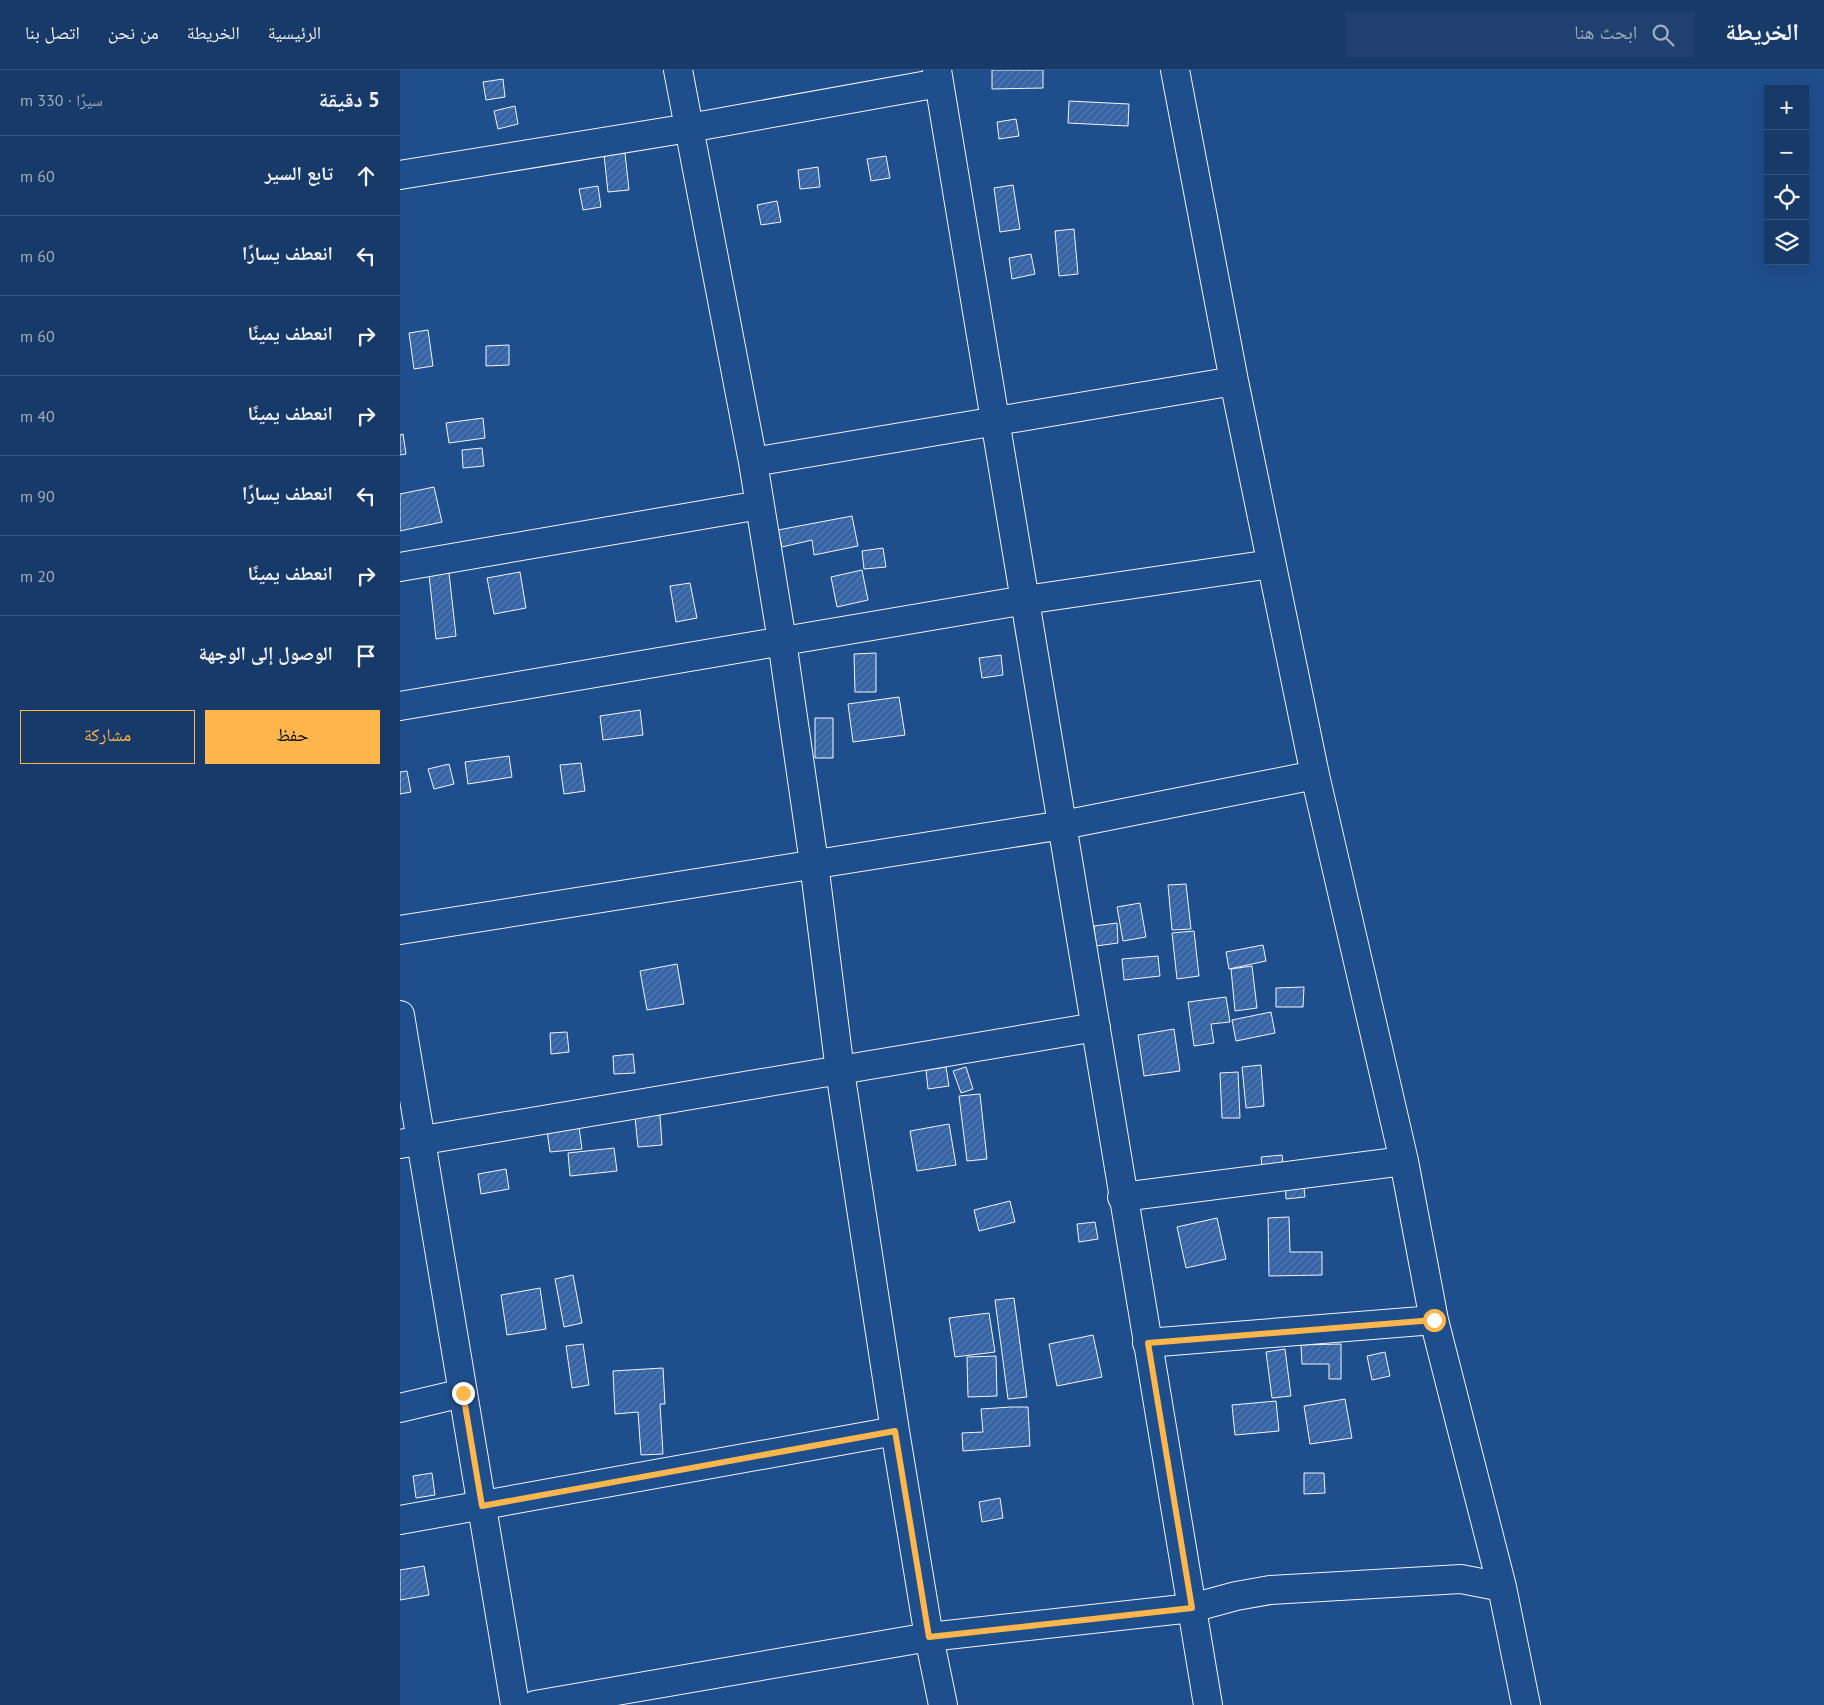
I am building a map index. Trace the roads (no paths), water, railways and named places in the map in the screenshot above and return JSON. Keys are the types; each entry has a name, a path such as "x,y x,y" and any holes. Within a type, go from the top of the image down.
{"street":[{"path":"678,70 754,462 814,863 840,1071 895,1431 929,1637 943,1705"},
{"path":"1175,70 1234,381 1315,775 1404,1161 1434,1320 1502,1587 1526,1705"},
{"path":"400,175 689,128 938,76 1063,825 1122,1197 1208,1705"},
{"path":"754,462 1234,381"},
{"path":"400,566 760,505"},
{"path":"400,706 1025,600 1271,564"},
{"path":"400,930 1063,825 1315,775"},
{"path":"400,1015 411,1142 463,1393 515,1705"},
{"path":"411,1142 1096,1027"},
{"path":"1122,1197 1404,1161"},
{"path":"1148,1343 1434,1320"},
{"path":"400,1408 463,1393"},
{"path":"400,1520 895,1431"},
{"path":"535,1705 929,1637 1192,1608 1236,1596 1270,1590 1461,1579 1502,1587"}]}
